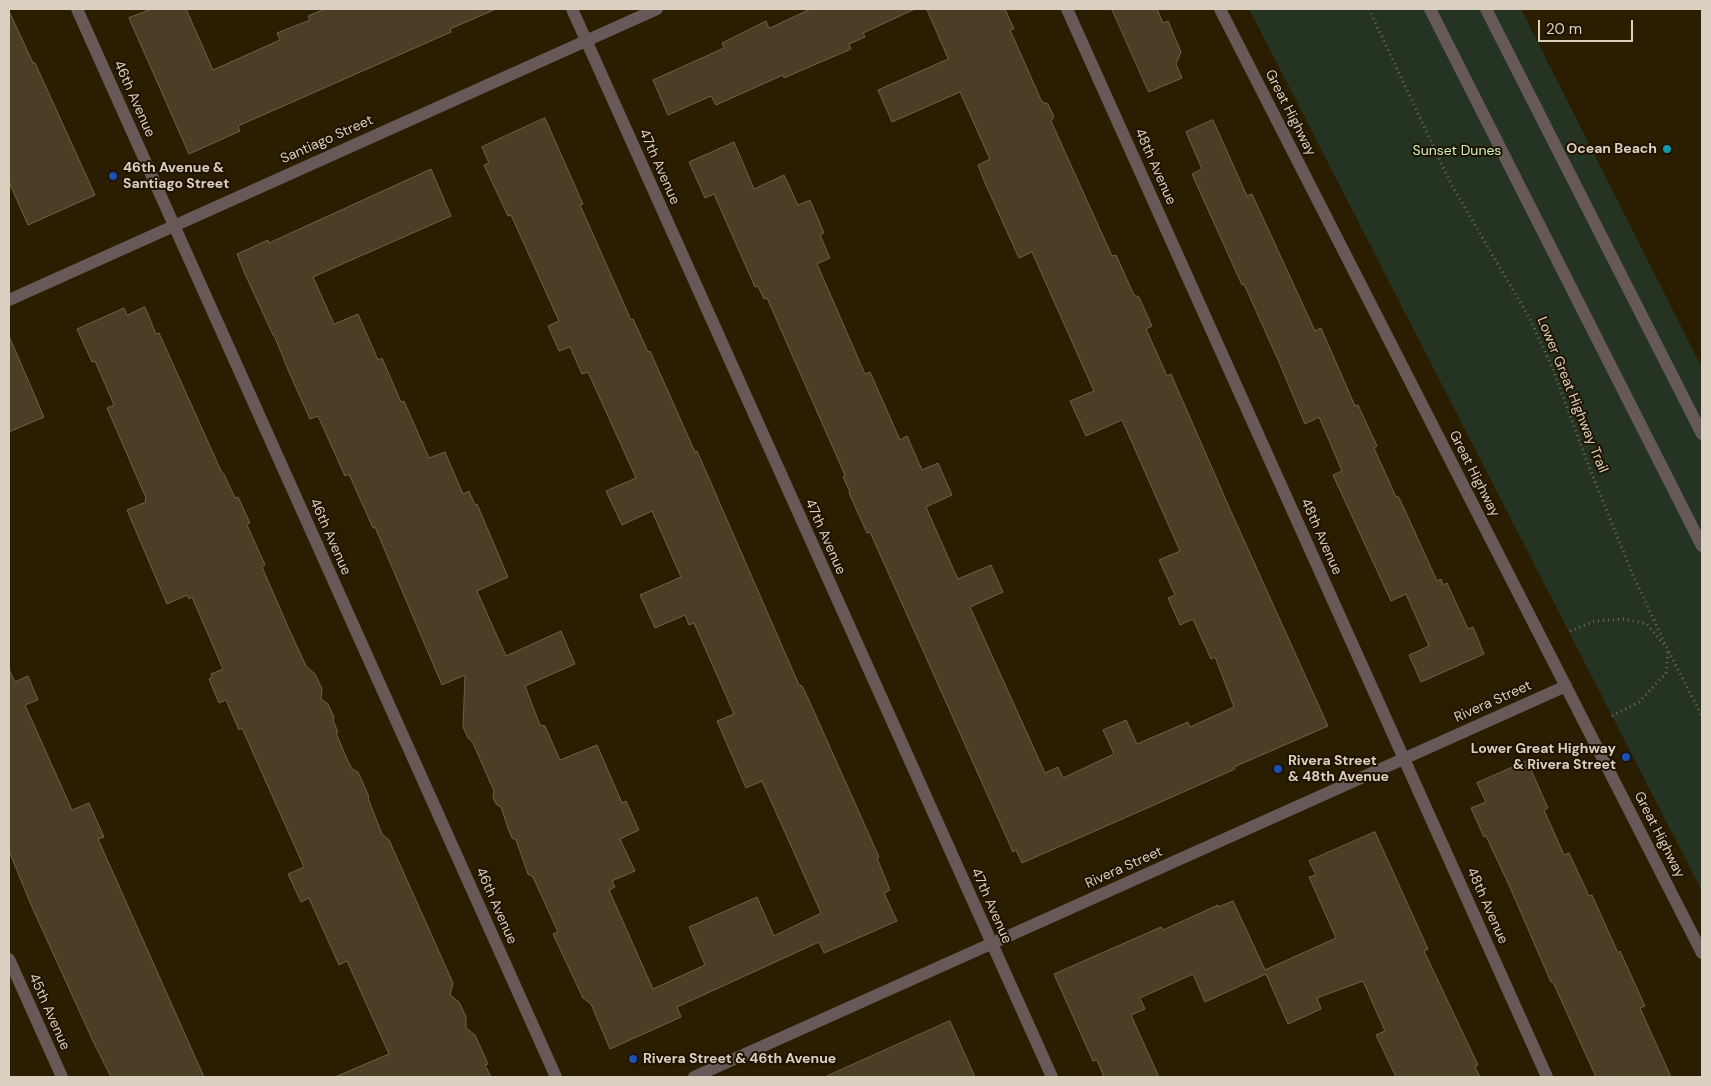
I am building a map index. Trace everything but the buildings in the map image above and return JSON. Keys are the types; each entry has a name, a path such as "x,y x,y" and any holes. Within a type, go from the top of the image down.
{"street":[{"name":"46th Avenue","path":"77,9 556,1077"},
{"name":"47th Avenue","path":"572,9 1052,1077"},
{"name":"Santiago Street","path":"9,300 657,9"},
{"name":"48th Avenue","path":"1067,9 1547,1077"},
{"name":"Great Highway","path":"1220,9 1702,953"},
{"path":"1430,9 1702,546"},
{"path":"1486,9 1702,434"},
{"name":"Rivera Street","path":"694,1077 1566,686"},
{"name":"45th Avenue","path":"9,959 62,1077"}],"path":[{"name":"Lower Great Highway Trail","path":"1369,9 1451,184 1530,319 1555,375 1607,514 1668,650 1702,716"},
{"path":"1570,631 1595,621 1624,619 1647,624 1668,650 1666,673 1639,702 1612,716"}],"green space":[{"name":"Sunset Dunes","path":"1249,9 1521,9 1702,368 1702,891"}],"place":[{"name":"Ocean Beach","path":"1667,149"},
{"name":"46th Avenue & Santiago Street","path":"113,176"},
{"name":"Lower Great Highway & Rivera Street","path":"1626,757"},
{"name":"Rivera Street & 48th Avenue","path":"1278,769"},
{"name":"Rivera Street & 46th Avenue","path":"633,1059"}]}
